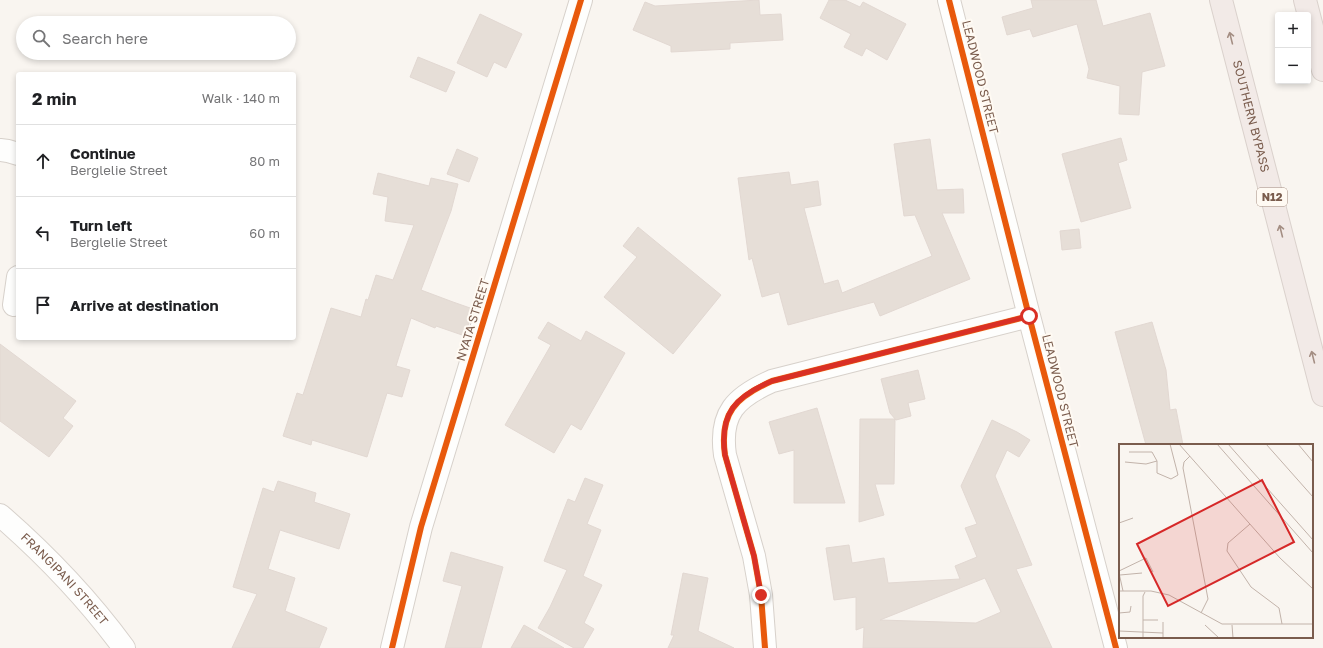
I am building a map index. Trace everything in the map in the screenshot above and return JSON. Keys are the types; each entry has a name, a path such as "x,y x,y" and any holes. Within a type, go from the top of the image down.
{"highway":[{"name":"SOUTHERN BYPASS","path":"1221,0 1323,395"},
{"path":"1305,0 1323,70"}],"street":[{"name":"NYATA STREET","path":"392,648 422,527 581,0"},
{"name":"LEADWOOD STREET","path":"949,0 1029,316 1116,648"},
{"path":"0,150 16,153"},
{"path":"14,304 16,290"},
{"path":"764,648 761,595 754,556 725,455 723,440 726,423 732,409 742,397 755,388 772,381 1029,316"},
{"name":"FRANGIPANI STREET","path":"0,515 54,566 86,601 124,648"}],"building":[{"path":"759,0 760,15 781,14 783,40 730,43 730,49 671,52 671,46 633,30 645,2 655,6"},
{"path":"829,0 845,0 860,7 863,2 906,24 887,60 866,48 862,56 844,47 851,34 820,18"},
{"path":"1031,0 1096,0 1103,26 1150,13 1165,66 1142,72 1139,115 1119,114 1120,86 1087,78 1089,69 1077,24 1033,37 1030,29 1007,35 1002,17 1033,8"},
{"path":"480,14 522,34 506,68 494,62 487,77 457,63"},
{"path":"418,57 455,72 446,92 410,77"},
{"path":"1121,138 1127,160 1118,163 1131,208 1081,222 1062,154"},
{"path":"930,139 937,190 963,189 964,213 942,213 970,279 880,316 874,302 788,325 779,292 762,297 752,258 749,260 738,178 789,172 791,185 818,181 821,205 804,208 824,284 838,280 842,293 932,256 915,215 904,216 894,144"},
{"path":"457,149 478,158 469,182 447,174"},
{"path":"378,173 429,186 431,178 458,184 451,211 421,290 473,309 465,336 436,326 435,328 411,318 396,366 410,370 402,397 387,393 367,457 312,440 311,445 283,436 297,393 303,395 331,308 361,317 366,299 368,300 376,275 393,280 414,225 385,221 388,197 373,194"},
{"path":"638,227 721,295 673,354 604,297 637,257 623,246"},
{"path":"1079,229 1081,248 1062,250 1060,231"},
{"path":"548,322 581,341 586,331 625,353 581,430 571,424 554,453 505,425 551,345 538,338"},
{"path":"1152,322 1166,370 1170,410 1176,409 1183,444 1146,444 1115,332"},
{"path":"0,344 76,401 63,418 73,426 49,457 0,421"},
{"path":"918,370 925,399 908,403 911,416 896,420 890,413 881,379"},
{"path":"817,408 845,503 794,503 794,450 779,454 769,422"},
{"path":"860,419 895,419 894,484 875,484 884,515 859,522"},
{"path":"992,420 1030,440 1019,457 1007,450 995,476 1032,565 1016,569 1052,648 863,648 864,627 856,630 856,597 834,600 826,548 849,545 852,563 884,558 888,583 960,579 955,566 977,557 965,528 977,524 961,486","holes":["985,578 1001,612 976,623 880,620"]},
{"path":"585,478 603,485 587,524 601,530 583,576 602,585 584,623 594,629 583,648 574,648 538,628 550,607 567,570 544,561 568,499 575,502"},
{"path":"278,481 316,493 314,502 350,514 339,549 280,530 268,569 295,578 285,611 327,628 319,648 232,648 257,594 233,587 263,488 274,492"},
{"path":"451,552 503,567 481,648 445,648 462,586 443,581"},
{"path":"683,573 708,578 698,631 734,648 668,648 674,635 671,635"},
{"path":"524,625 564,648 511,648"}],"cycle path":[{"path":"392,648 421,527 581,0"},
{"path":"949,0 1029,316 1116,648"},
{"path":"765,648 761,595 754,556 725,455 725,428 728,417 733,408 749,393 772,381 1029,316"}],"route":[{"path":"761,595 754,556 725,455 723,440 726,423 732,409 742,397 755,388 772,381 1029,316"}]}
